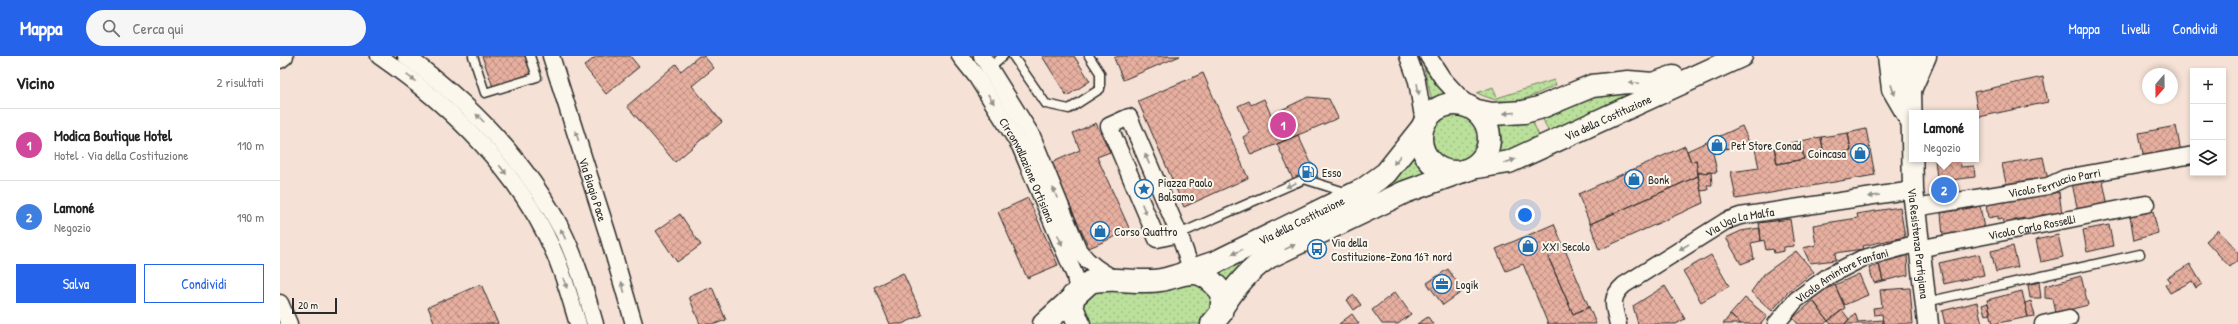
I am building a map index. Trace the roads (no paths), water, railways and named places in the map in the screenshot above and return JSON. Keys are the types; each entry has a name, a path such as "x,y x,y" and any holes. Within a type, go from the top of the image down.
{"main road":[{"name":"Via della Costituzione","path":"1473,109 1507,114 1524,112 1539,108 1592,86 1628,82 1653,84 1724,56"},
{"name":"Via della Costituzione","path":"1220,318 1245,276 1254,267 1269,257 1406,192 1467,170 1509,162 1741,56"},
{"path":"1446,104 1473,109 1487,125 1489,141 1484,157 1467,170 1446,171 1430,162 1421,147 1422,126 1433,111 1446,104"},
{"name":"Via della Costituzione","path":"1076,294 1090,282 1100,280 1115,279 1142,282 1161,280 1188,272 1216,262 1354,195 1386,173 1422,126"},
{"path":"1188,272 1199,274 1216,285 1223,294 1220,318"},
{"path":"1044,324 1076,294"},
{"path":"1076,294 1072,307 1079,324"}],"street":[{"path":"280,60 285,56"},
{"path":"379,56 414,81 457,119 487,151 514,185 537,220 556,256 578,324"},
{"path":"406,56 458,96 509,150 530,177 563,233 576,265 595,324"},
{"name":"Via Biagio Pace","path":"551,56 608,235 634,324"},
{"name":"Circonvallazione Ortisiana","path":"960,56 976,76 1020,146 1075,276 1076,294"},
{"path":"1408,56 1417,81 1422,126"},
{"path":"1428,56 1443,79 1473,109"},
{"path":"1888,56 1892,89 1909,118"},
{"path":"1905,56 1911,90"},
{"path":"1911,90 1926,56"},
{"path":"976,76 986,61"},
{"name":"Circonvallazione Ortisiana","path":"986,61 1032,136 1079,251 1088,262 1098,270 1115,279"},
{"name":"Via Resistenza Partigiana","path":"1910,110 1911,90"},
{"path":"1179,234 1157,239 1109,126 1130,117 1179,234 1188,272"},
{"name":"Vicolo Ferruccio Parri","path":"1914,199 2048,186 2065,178 2190,156"},
{"name":"Via Resistenza Partigiana","path":"1912,162 1918,246 1928,324"},
{"name":"Via Ugo La Malfa","path":"1618,324 1613,304 1616,292 1726,221 1740,216 1914,199"},
{"name":"Vicolo Carlo Rosselli","path":"1918,246 2146,204"},
{"name":"Vicolo Amintore Fanfani","path":"1776,324 1796,300 1830,275 1861,259 1918,246"},
{"path":"280,303 289,324"},
{"path":"2043,324 2069,318"}],"lane":[{"path":"473,56 485,93 536,77 530,56"},
{"path":"986,61 1003,56"},
{"path":"1013,56 1046,104 1069,108 1100,89 1100,73 1089,56"},
{"path":"1179,234 1304,179 1354,195"},
{"path":"1925,303 2140,254"}],"place":[{"name":"Modica Boutique Hotel","path":"1283,125"},
{"name":"Pet Store Conad","path":"1717,145"},
{"name":"Coincasa","path":"1860,153"},
{"name":"Esso","path":"1308,172"},
{"name":"Bonk","path":"1634,179"},
{"name":"Piazza Paolo Balsamo","path":"1144,189"},
{"name":"Lamoné","path":"1944,190"},
{"name":"Corso Quattro","path":"1100,231"},
{"name":"XXI Secolo","path":"1528,246"},
{"name":"Via della Costituzione-Zona 167 nord","path":"1317,249"},
{"name":"Logik","path":"1442,284"}]}
